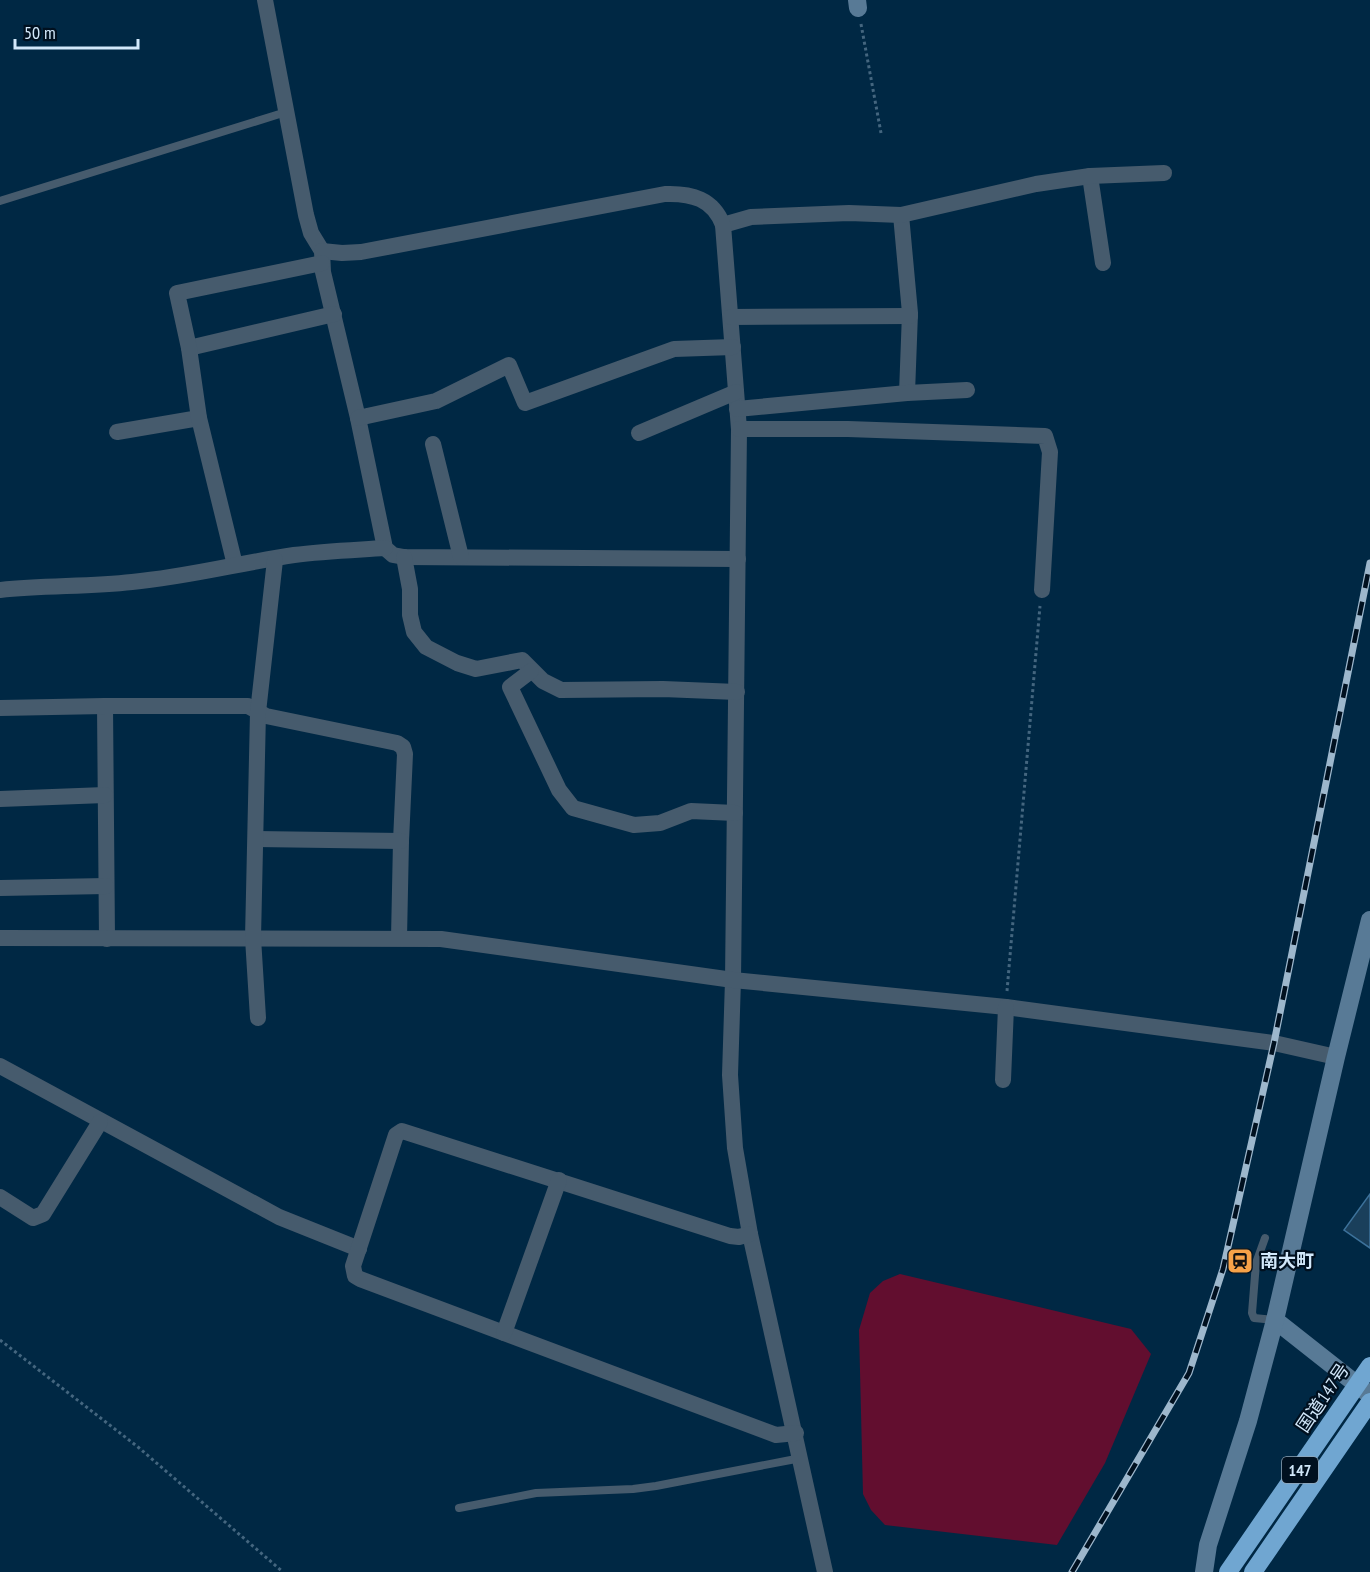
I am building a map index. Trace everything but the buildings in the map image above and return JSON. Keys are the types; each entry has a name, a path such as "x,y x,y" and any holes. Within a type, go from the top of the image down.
{"highway":[{"name":"国道147号","path":"1228,1572 1363,1390 1370,1366"},
{"name":"147","path":"1253,1572 1370,1402"}],"street":[{"path":"265,0 306,215 322,257 386,548 393,555 404,557 738,559"},
{"path":"723,225 751,217 849,213 901,215 1036,184 1090,176 1164,173"},
{"path":"1090,176 1102,263"},
{"path":"235,565 199,418 189,348 177,293 322,257 361,252 665,194 692,197 710,204 719,213 723,225 739,429 730,1075 735,1148 750,1234 796,1432 825,1572"},
{"path":"901,215 910,316 907,393"},
{"path":"189,348 334,314"},
{"path":"731,317 910,316"},
{"path":"358,418 436,401 510,365 525,403 674,349 733,347"},
{"path":"737,410 907,393 967,390"},
{"path":"639,433 736,392"},
{"path":"117,432 199,418"},
{"path":"739,429 848,429 1046,436 1050,452 1042,590"},
{"path":"433,444 461,557"},
{"path":"0,590 132,582 183,576 293,555 386,548"},
{"path":"404,557 414,632 426,647 457,663 476,669 522,660 543,681 561,690 663,689 736,692"},
{"path":"258,1018 253,938 258,712 275,560"},
{"path":"531,671 510,687 559,790 573,808 634,825 660,823 691,811 735,813"},
{"path":"105,706 107,939"},
{"path":"0,708 248,706 266,716 397,743 403,747 405,754 399,938"},
{"path":"0,799 105,795"},
{"path":"256,839 401,841"},
{"path":"0,888 106,886"},
{"path":"1204,1572 1208,1545 1248,1421 1275,1320 1370,920"},
{"path":"0,938 441,939 733,980 1006,1007 1274,1043 1336,1057"},
{"path":"1003,1080 1006,1007"},
{"path":"0,1066 99,1122 279,1217 359,1249"},
{"path":"0,1197 33,1218 43,1214 99,1122"},
{"path":"750,1234 739,1237 730,1236 405,1131 396,1135 353,1266 355,1276 360,1279 776,1435 796,1432"},
{"path":"504,1333 559,1180"},
{"path":"1275,1320 1363,1390"}],"lane":[{"path":"0,201 286,112"},
{"path":"1265,1238 1256,1263 1252,1313 1257,1320 1275,1320"},
{"path":"459,1508 536,1493 656,1486 801,1458"}],"path":[{"path":"857,4 881,133"},
{"path":"1006,1007 1042,590"},
{"path":"0,1340 138,1447 283,1572"}],"shaded area":[{"path":"900,1274 1131,1329 1151,1354 1105,1463 1057,1545 885,1525 871,1510 863,1494 859,1330 870,1293 883,1281"}],"railway":[{"path":"1072,1572 1189,1373 1223,1269 1274,1043 1370,563"}],"place":[{"name":"南大町","path":"1240,1261"}]}
